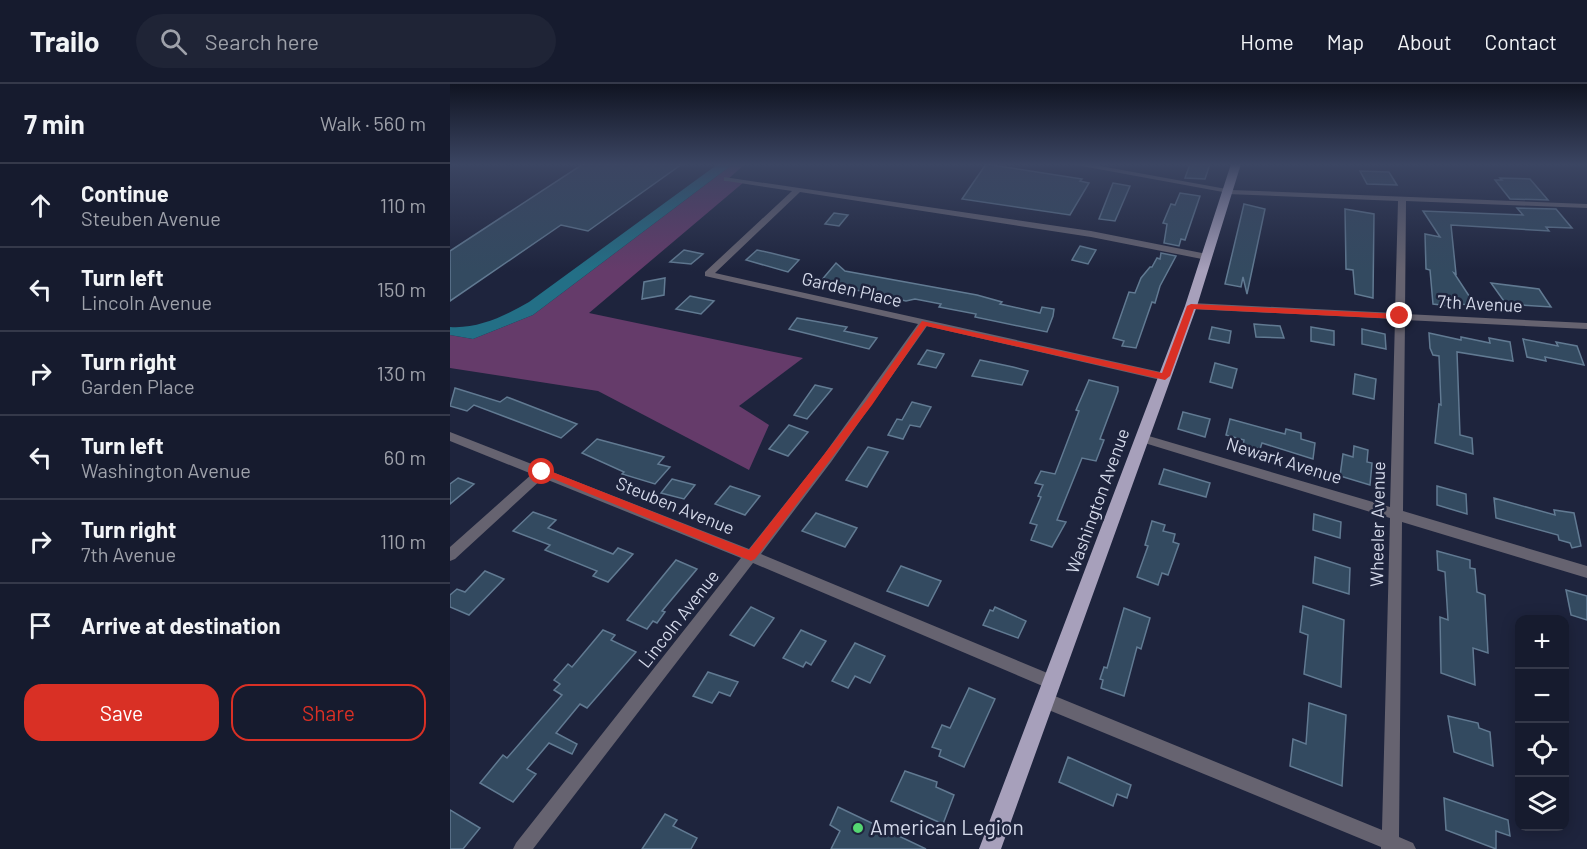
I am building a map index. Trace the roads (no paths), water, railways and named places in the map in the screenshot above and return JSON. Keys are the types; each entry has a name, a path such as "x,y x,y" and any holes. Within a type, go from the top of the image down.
{"main road":[{"name":"Washington Avenue","path":"990,849 1191,306 1224,200"}],"street":[{"name":"Garden Place","path":"788,200 708,274 1165,376"},
{"path":"863,200 1091,234 1207,258"},
{"name":"Wheeler Avenue","path":"1390,846 1402,200"},
{"path":"1420,200 1587,206"},
{"name":"7th Avenue","path":"1191,306 1587,326"},
{"name":"Lincoln Avenue","path":"522,849 869,403 924,323"},
{"name":"Steuben Avenue","path":"450,436 751,556 1052,682"},
{"name":"Newark Avenue","path":"1142,438 1587,572"},
{"path":"450,555 542,472"},
{"path":"1046,700 1390,846 1407,849"}],"water":[{"path":"669,200 686,200 533,315 473,339 450,335 450,327 481,324 529,302"}],"place":[{"name":"American Legion","path":"858,828"}]}
